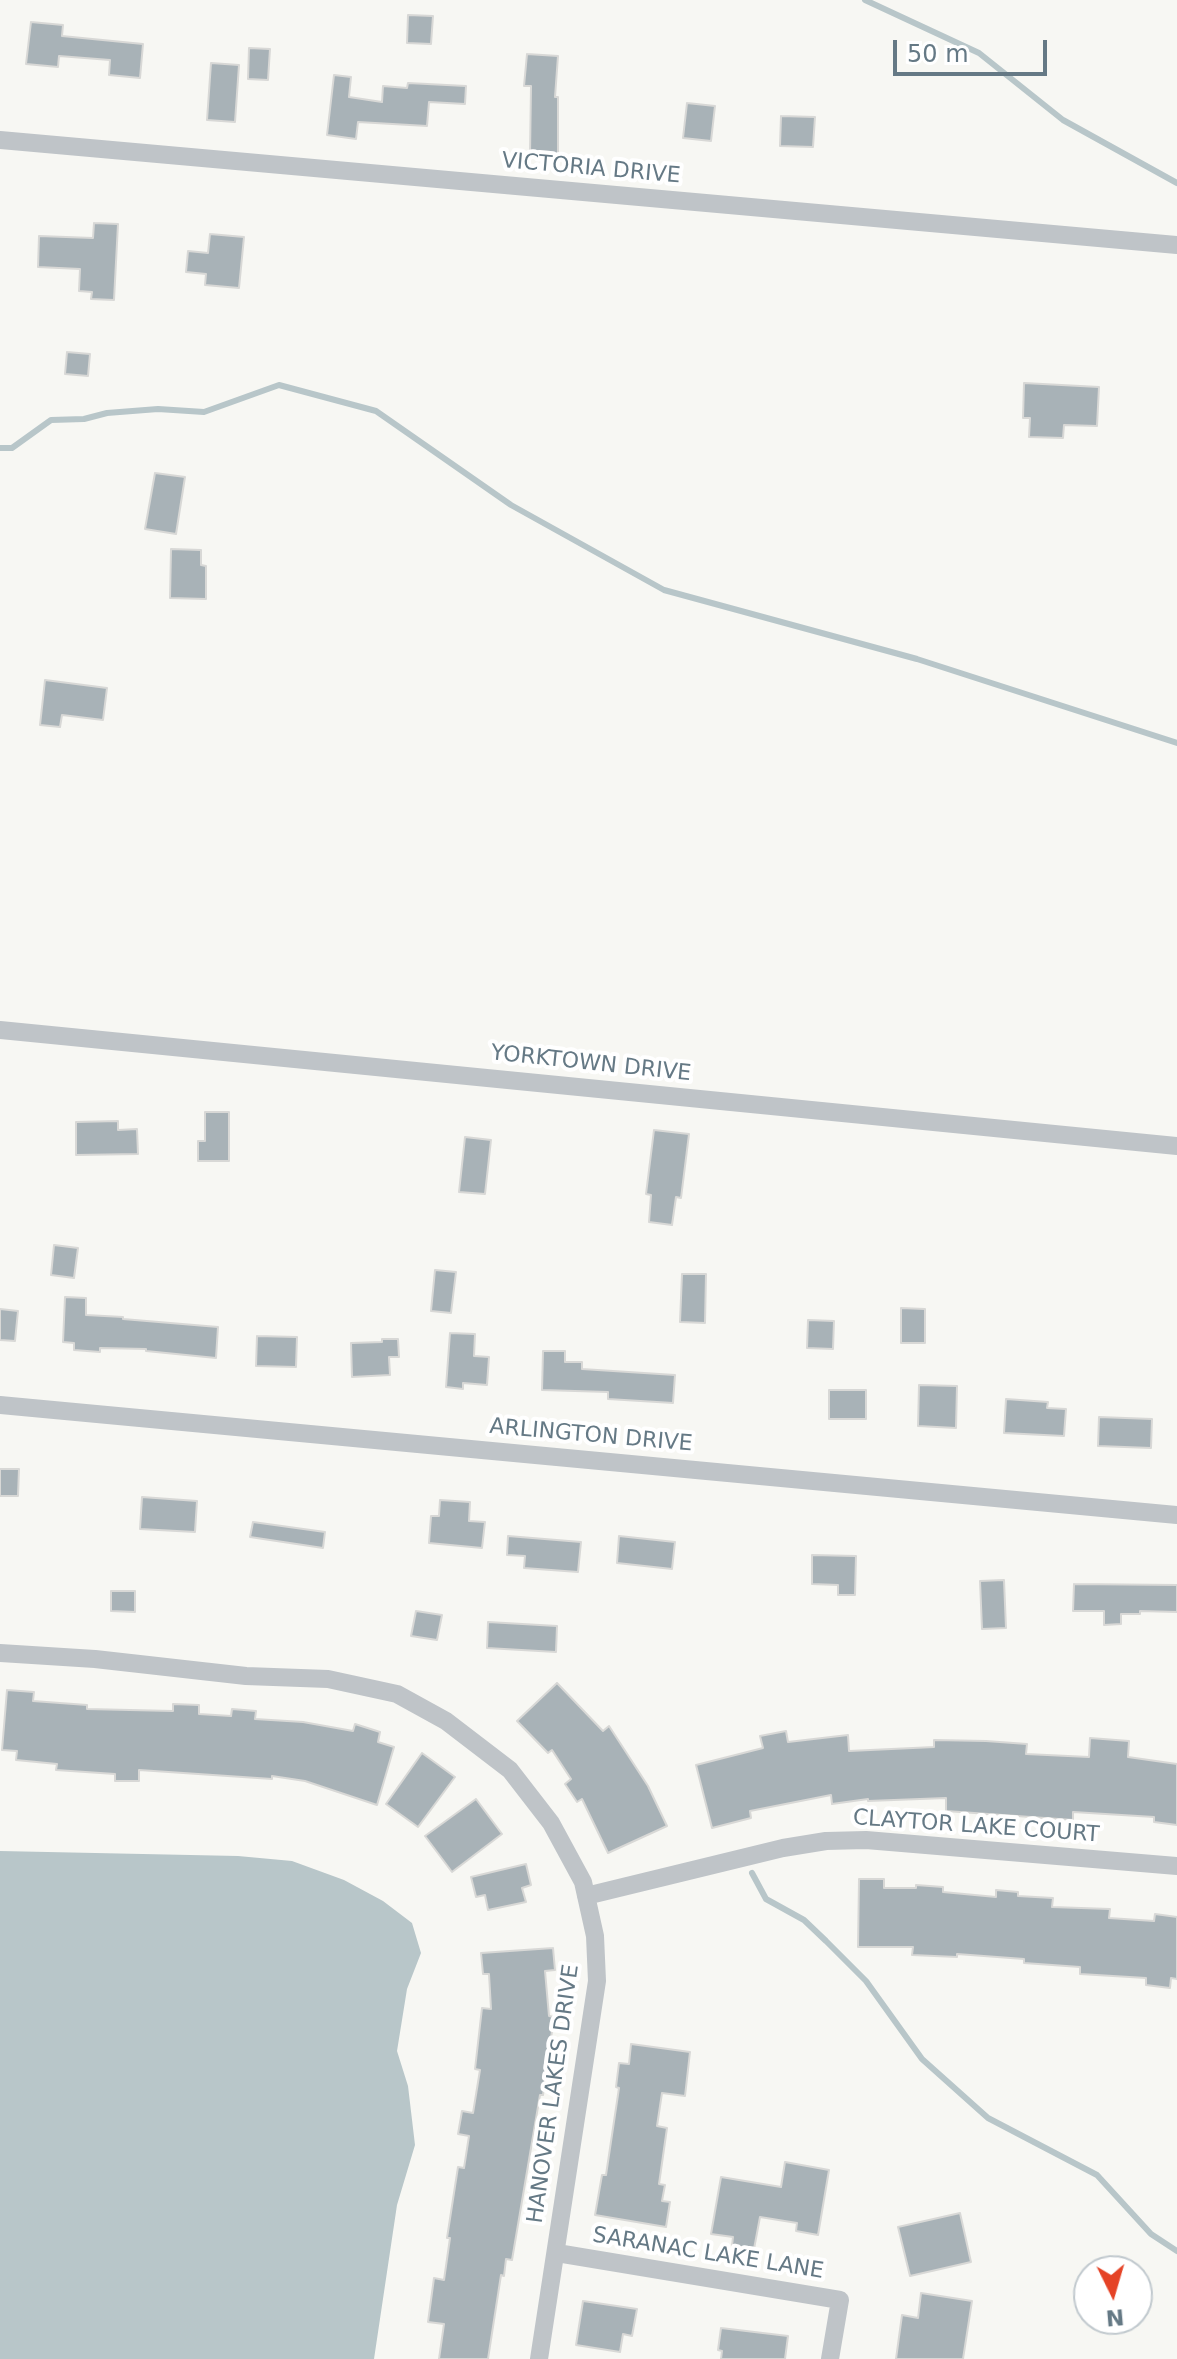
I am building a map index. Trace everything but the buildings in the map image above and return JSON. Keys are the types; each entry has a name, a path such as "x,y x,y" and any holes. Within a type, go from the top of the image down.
{"street":[{"name":"VICTORIA DRIVE","path":"0,140 1177,245"},
{"name":"YORKTOWN DRIVE","path":"0,1030 1177,1146"},
{"name":"ARLINGTON DRIVE","path":"0,1405 1177,1515"},
{"name":"HANOVER LAKES DRIVE","path":"0,1653 95,1659 246,1676 328,1679 397,1694 446,1721 510,1770 551,1823 583,1882 595,1936 597,1981 539,2359"},
{"name":"CLAYTOR LAKE COURT","path":"586,1896 783,1848 826,1841 866,1840 1177,1866"},
{"name":"SARANAC LAKE LANE","path":"557,2253 840,2300 830,2359"}],"shaded area":[{"path":"0,1851 238,1856 292,1861 344,1880 383,1901 412,1923 421,1953 407,1989 397,2051 408,2086 415,2145 397,2205 374,2359 0,2359"}],"waterway":[{"path":"865,0 979,53 1063,120 1177,183"},
{"path":"0,448 12,448 51,420 158,409 204,412 279,385 376,411 511,505 664,590 917,659 1177,743"},
{"path":"752,1873 766,1899 804,1920 826,1941 866,1981 922,2059 988,2118 1097,2175 1151,2234 1177,2251"}]}
